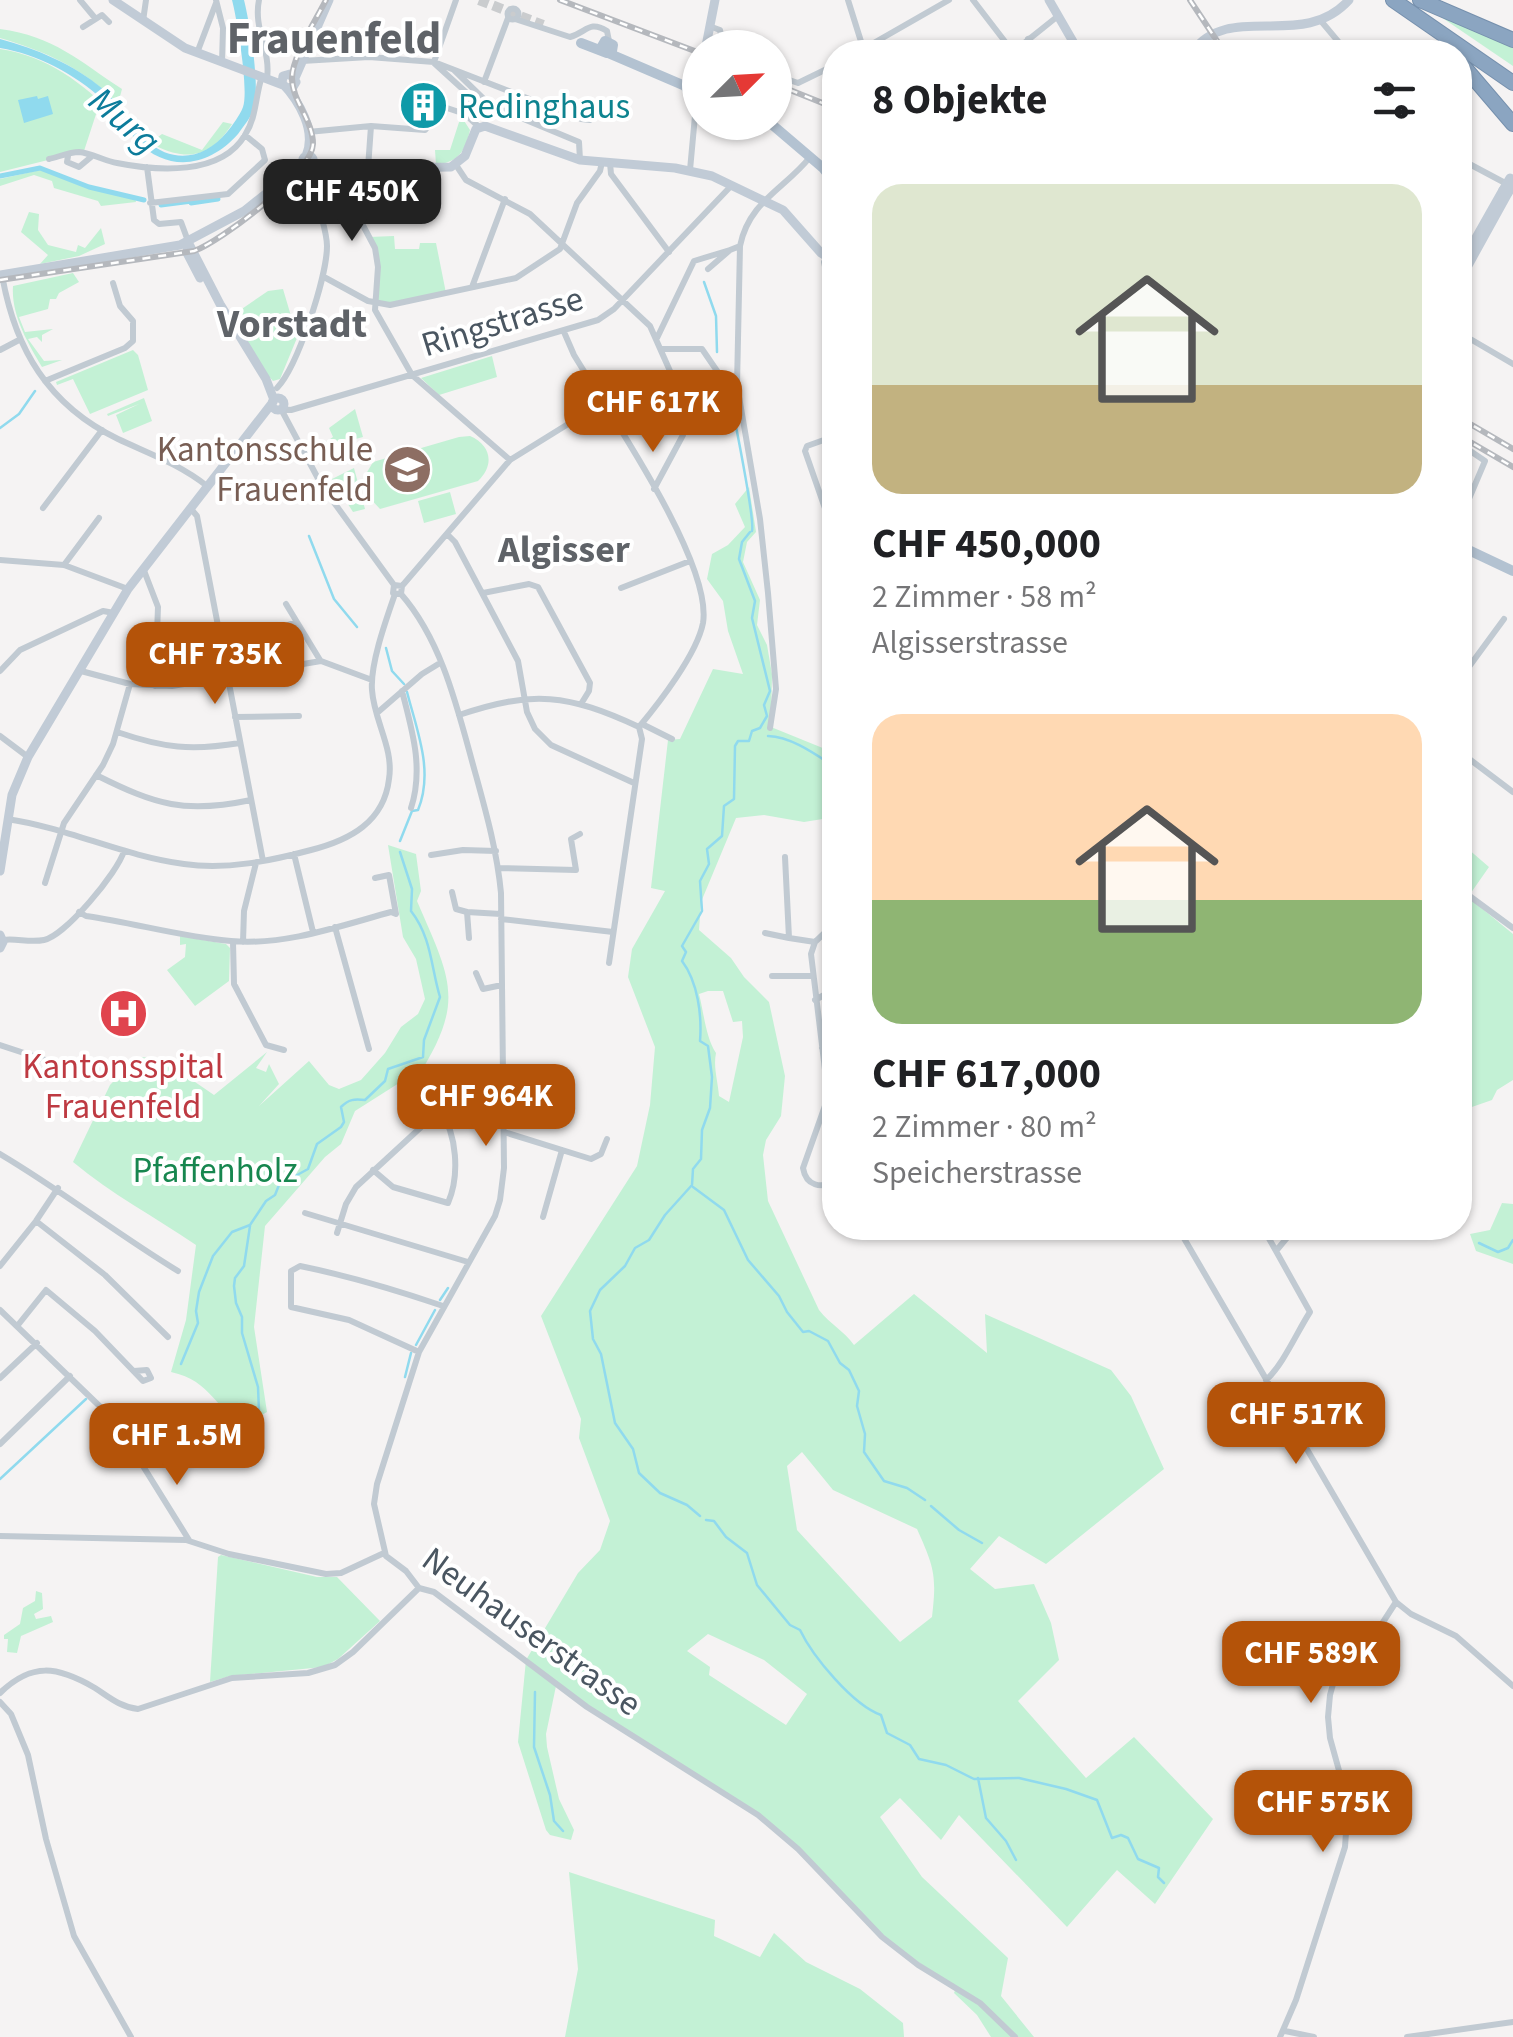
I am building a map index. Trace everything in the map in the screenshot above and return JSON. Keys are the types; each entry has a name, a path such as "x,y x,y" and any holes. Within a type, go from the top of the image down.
{"highway":[{"path":"1392,0 1437,40"},
{"path":"1392,0 1450,40"},
{"path":"1408,0 1466,40"},
{"path":"1420,0 1513,40"},
{"path":"1472,44 1513,72"},
{"path":"1472,55 1513,83"},
{"path":"1472,76 1513,124"}],"main road":[{"path":"113,0 197,53 288,81"},
{"path":"288,81 326,0"},
{"path":"311,163 311,131 288,81 326,0"},
{"path":"709,30 713,0"},
{"path":"1049,0 1071,40"},
{"path":"1203,40 1225,27 1288,27 1321,21 1350,0"},
{"path":"582,41 607,47 682,82"},
{"path":"1,275 198,243 311,163 368,168 456,165 466,156 479,127 488,126 581,157 690,170 788,214 822,251"},
{"path":"791,140 822,162"},
{"path":"1472,246 1510,184"},
{"path":"1472,257 1510,184"},
{"path":"0,872 14,786 128,588 264,414 281,403 199,276 187,252 188,242"},
{"path":"1472,551 1513,570"}],"street":[{"path":"80,0 95,18"},
{"path":"143,22 146,0"},
{"path":"49,160 79,152 178,168 206,164 228,154 246,135 257,109 256,93 269,58 257,23 258,0"},
{"path":"456,0 434,62 468,94 464,114"},
{"path":"848,0 859,40"},
{"path":"881,40 949,0"},
{"path":"973,0 1003,40"},
{"path":"197,53 216,1"},
{"path":"216,1 222,28 222,62"},
{"path":"82,27 102,14 109,22"},
{"path":"1028,39 1058,16"},
{"path":"484,82 514,17 574,36 586,26 595,26 608,32 607,47"},
{"path":"1321,21 1337,40"},
{"path":"710,24 720,30"},
{"path":"300,60 369,57 434,62 564,113 590,120 596,114"},
{"path":"453,69 490,106 579,142 581,157"},
{"path":"792,82 798,84 822,72"},
{"path":"311,131 371,126 428,128 442,108 464,114 479,127"},
{"path":"368,168 371,126"},
{"path":"150,203 228,194 262,164 264,151 246,135"},
{"path":"690,170 693,140"},
{"path":"68,155 67,162 79,166 91,156"},
{"path":"770,728 776,690 768,594 760,519 737,385 740,246 763,200 810,157"},
{"path":"324,277 375,304 390,305 520,276 560,248 577,203 606,162"},
{"path":"606,162 669,252"},
{"path":"281,403 324,277 327,244 311,163"},
{"path":"456,165 466,180 530,214 647,322 674,380 683,435 654,490"},
{"path":"1472,165 1510,184"},
{"path":"147,166 155,222 182,222 188,242"},
{"path":"340,184 375,248 376,313 412,374 510,460"},
{"name":"Ringstrasse","path":"281,403 412,374 598,320 624,299 731,186"},
{"path":"472,288 505,199"},
{"path":"657,339 694,261 740,246"},
{"path":"708,269 730,250"},
{"path":"1,275 19,340 45,381 78,414 102,430 162,456 207,486"},
{"path":"45,381 130,346 135,336 134,325 120,306 112,283"},
{"path":"564,332 677,530 703,607 701,629 690,653 640,726 642,738 609,963"},
{"path":"0,350 19,340"},
{"path":"1472,341 1513,364"},
{"path":"661,349 702,349 726,384 737,385"},
{"name":"Neuhauserstrasse","path":"281,403 322,486 424,628 460,715 498,868 504,1132 500,1200 418,1352 377,1484 374,1504 384,1553 419,1588 448,1601 586,1707 758,1815 798,1849 882,1938 980,2003 1014,2037"},
{"path":"7,819 186,865 260,862 334,844 358,832 383,802 390,780 390,760 372,680 398,590 510,460 602,403"},
{"path":"43,508 102,430"},
{"path":"822,441 807,446 805,452 822,500"},
{"path":"1472,452 1484,461 1472,490"},
{"path":"190,508 196,516 228,676 260,862 244,911 244,942"},
{"path":"64,565 99,518"},
{"path":"447,534 455,542 518,661 531,724 546,742 634,783"},
{"path":"0,560 64,565 128,588"},
{"path":"621,588 690,561"},
{"path":"143,568 158,608 156,686"},
{"path":"483,593 530,584 538,587 590,683 580,704"},
{"path":"286,604 321,660"},
{"path":"0,671 20,650 103,611 114,613"},
{"path":"1472,663 1504,619"},
{"path":"260,635 296,622"},
{"path":"81,671 130,684 156,686 321,660 372,680"},
{"path":"377,712 440,663"},
{"path":"45,883 61,831 117,732 130,684"},
{"path":"402,691 417,759 417,789 411,808"},
{"path":"460,715 526,698 555,698 672,739"},
{"path":"235,716 298,716"},
{"path":"117,732 158,746 182,749 240,743"},
{"path":"0,736 28,757"},
{"path":"1472,761 1513,792"},
{"path":"96,775 130,792 190,808 252,800"},
{"path":"498,868 576,870 571,838 580,834"},
{"path":"431,855 463,850 496,851"},
{"path":"1,941 55,936 116,867 124,851"},
{"path":"294,854 313,932"},
{"path":"785,858 789,938"},
{"path":"78,912 234,942 265,941 390,912 396,914 389,875 375,878"},
{"path":"452,892 456,908 467,912 613,932"},
{"path":"1472,899 1513,928"},
{"path":"467,912 469,938"},
{"path":"335,927 369,1049"},
{"path":"765,933 815,942"},
{"path":"822,936 811,954 822,1048"},
{"path":"234,942 234,984 266,1045 284,1050"},
{"path":"476,973 483,989 502,985"},
{"path":"772,976 812,976"},
{"path":"815,1000 822,996"},
{"path":"0,1046 88,1074"},
{"path":"337,1233 350,1195 374,1170 482,1073 503,1070"},
{"path":"374,1170 393,1187 448,1203 455,1160 449,1125 440,1109"},
{"path":"822,1119 803,1168 807,1178 822,1186"},
{"path":"504,1132 591,1159 600,1154 607,1139"},
{"path":"543,1217 562,1150"},
{"path":"0,1154 58,1188 118,1235 178,1272"},
{"path":"0,1266 58,1188"},
{"path":"305,1214 468,1262"},
{"path":"36,1222 105,1275 168,1336"},
{"path":"1185,1240 1396,1602 1411,1614 1456,1636 1513,1686"},
{"path":"1266,1380 1276,1371 1310,1312 1270,1240"},
{"path":"1276,1251 1285,1240"},
{"path":"418,1352 349,1320 290,1307 291,1271 300,1266 329,1272 388,1286 443,1306"},
{"path":"18,1325 46,1290 95,1331 134,1371"},
{"path":"0,1310 37,1342 123,1432 190,1541"},
{"path":"0,1378 37,1342"},
{"path":"0,1444 70,1376"},
{"path":"0,1536 190,1541 229,1554 326,1574 347,1570 384,1553"},
{"path":"0,1693 21,1674 39,1670 84,1682 117,1704 138,1709 232,1678 316,1672 353,1652 419,1588"},
{"path":"1314,2037 1282,2034 1347,1835 1348,1803 1330,1738 1330,1695 1336,1676 1376,1633 1396,1602"},
{"path":"0,1702 10,1714 28,1755 46,1839 74,1936 131,2037"},
{"path":"1407,2037 1513,2022"}],"green space":[{"path":"1419,2 1513,42 1513,66"},
{"path":"0,29 36,37 79,60 122,89 118,104 64,63 0,38"},
{"path":"0,49 33,58 77,82 115,116 113,122 98,108 84,151 0,172"},
{"path":"461,116 470,130 463,150 450,161 436,165 435,150 450,150"},
{"path":"223,122 232,124 216,143 199,153 168,151 156,146 154,140 162,134 202,150"},
{"path":"40,170 89,188 135,198 136,202 101,206 98,201 54,188 52,181 34,175 0,186 0,179"},
{"path":"29,212 39,214 38,230 48,245 76,252 78,245 85,248 101,228 105,244 79,256 40,264 48,255 21,232"},
{"path":"394,236 395,249 419,249 420,243 436,243 446,293 390,305 375,304 378,267 369,237"},
{"path":"73,273 79,282 59,293 56,299 50,299 48,309 19,317 25,332 53,329 42,335 42,342 37,337 28,339 44,361 62,360 42,367 26,338 18,318 13,286"},
{"path":"283,289 291,316 304,321 280,379 273,381 233,315 268,291"},
{"path":"133,350 148,390 90,414 73,379 57,385 56,382"},
{"path":"492,356 497,377 439,395 421,378"},
{"path":"144,398 152,421 123,433 116,415 139,404 107,414"},
{"path":"355,409 363,437 348,441 348,445 328,456 320,446 333,437 329,428"},
{"path":"470,436 488,456 487,468 478,481 380,509 366,494 363,479 373,462"},
{"path":"354,468 365,509 353,512 332,479"},
{"path":"749,487 756,532 747,542 743,562 760,600 757,625 767,645 772,674 771,727 822,748 822,819 804,822 764,815 736,818 701,902 699,930 731,958 769,1002 785,1076 781,1116 766,1140 763,1155 768,1201 819,1310 854,1345 914,1294 987,1353 985,1314 1111,1370 1131,1396 1164,1469 1046,1564 999,1536 970,1569 995,1589 1034,1584 1051,1623 1059,1660 1018,1701 1086,1778 1134,1737 1213,1819 1155,1904 1117,1870 1067,1927 959,1815 941,1840 900,1798 880,1817 922,1877 1008,1958 1001,1996 1034,2037 991,2037 977,2015 954,1993 956,1988 882,1937 798,1849 758,1815 556,1686 547,1747 559,1799 574,1830 571,1840 550,1835 546,1830 518,1742 526,1660 578,1573 600,1550 610,1521 579,1438 581,1419 541,1316 637,1166 650,1105 655,1047 628,977 632,949 665,891 651,888 668,740 680,739 713,669 743,674 728,631 723,601 707,579 712,554 728,545 745,527 735,504","holes":["723,991 733,1022 742,1021 743,1037 729,1102 719,1096 716,1053 699,994","802,1452 833,1490 917,1529 933,1572 932,1617 900,1642 797,1530 787,1466","708,1634 764,1660 807,1694 786,1725 709,1675 710,1667 687,1651"]},
{"path":"450,492 456,514 424,523 418,501"},
{"name":"Pfaffenholz","path":"388,845 416,854 421,891 417,901 445,973 447,1011 442,1031 415,1081 407,1078 355,1111 341,1144 265,1226 254,1327 267,1412 246,1424 227,1412 196,1382 171,1372 186,1320 196,1245 73,1162 110,1085 137,1057 160,1058 214,1095 267,1052 256,1068 266,1072 269,1064 279,1084 259,1106 309,1061 329,1085 339,1089 361,1080 401,1027 418,1014 425,999 416,959 403,937"},
{"path":"1472,852 1489,867 1472,891"},
{"path":"1472,900 1513,934 1513,1080 1497,1090 1492,1100 1472,1107"},
{"path":"180,936 230,948 229,981 195,1006 167,970 185,957 186,944 180,945"},
{"path":"1502,1203 1513,1204 1513,1264 1476,1251 1472,1234 1490,1230"},
{"path":"221,1555 317,1577 337,1577 380,1621 338,1659 323,1667 230,1676 210,1682"},
{"path":"36,1591 42,1593 43,1609 34,1614 36,1619 51,1616 53,1622 21,1636 17,1653 7,1652 8,1639 4,1635 20,1624 23,1608 35,1601"},
{"path":"569,1872 715,1920 714,1936 760,1957 774,1933 806,1962 860,1989 903,2023 904,2037 565,2037 578,1969"}],"water":[{"name":"Murg","path":"232,0 244,0 255,70 254,108 227,145 189,162 176,162 149,151 103,100 68,74 28,55 0,48 0,39 41,53 91,80 157,149 179,156 200,153 219,141 243,107 243,71"},
{"path":"48,96 53,114 24,123 18,100"}],"waterway":[{"path":"0,176 40,168 89,187 144,200"},
{"path":"191,203 218,199"},
{"path":"161,205 192,201"},
{"path":"704,282 716,316 717,352"},
{"path":"0,428 19,414 35,391"},
{"path":"730,396 752,531"},
{"path":"700,1516 687,1505 660,1493 639,1473 633,1449 615,1423 601,1354 593,1339 590,1311 600,1290 625,1266 635,1248 649,1240 692,1185 693,1169 701,1159 712,1077 708,1046 700,1041 698,1000 682,961 686,952 682,946 702,911 700,881 709,864 707,849 722,836 724,806 734,799 735,746 738,741 749,741 752,731 760,728 767,716 764,705 770,691 752,618 755,601 739,559 742,542 750,532"},
{"path":"309,536 334,599 357,627"},
{"path":"386,648 392,671 404,684"},
{"path":"400,841 412,811 418,810 424,781 422,751 407,692"},
{"path":"768,736 794,743 822,759"},
{"path":"181,1364 198,1323 199,1292 213,1256 232,1232 250,1225 279,1185 308,1169 317,1144 344,1122 341,1107 352,1100 365,1100 385,1081 388,1069 423,1057 424,1040 440,997 427,942 411,911 412,889 400,852"},
{"path":"693,1187 724,1210 748,1260 803,1332 828,1341 840,1363 849,1370 859,1391 857,1406 865,1434 864,1452 884,1481 907,1488 925,1500"},
{"path":"250,1226 244,1266 234,1286 242,1333 258,1387 259,1411"},
{"path":"1479,1243 1498,1252 1508,1248 1513,1240"},
{"path":"440,1300 448,1288"},
{"path":"416,1345 435,1310"},
{"path":"405,1377 411,1353"},
{"path":"0,1479 86,1399"},
{"path":"931,1506 982,1543"},
{"path":"706,1520 714,1521 726,1537 747,1553 757,1585 790,1625 800,1630 835,1679 858,1701 881,1715 887,1733 910,1745 919,1759 946,1765 974,1779 1019,1778 1097,1800 1112,1838 1128,1838 1138,1859 1159,1868 1158,1877 1164,1883"},
{"path":"535,1692 534,1747 554,1821 563,1831"},
{"path":"978,1778 986,1818 1016,1860"}],"tunnel":[{"path":"479,0 543,25"}],"railway":[{"path":"0,280 194,251 263,205 298,172 313,144 292,78 300,49 326,0"},
{"path":"560,0 682,46"},
{"path":"1190,0 1216,40"},
{"path":"792,91 822,103"},
{"path":"1472,425 1513,449"},
{"path":"1472,443 1513,467"}],"place":[{"name":"Redinghaus","path":"423,106"},
{"name":"Kantonsschule Frauenfeld","path":"408,469"},
{"name":"Kantonsspital Frauenfeld","path":"123,1014"}],"district":[{"name":"Frauenfeld","path":"334,37"},
{"name":"Vorstadt","path":"292,323"},
{"name":"Algisser","path":"564,549"}]}
